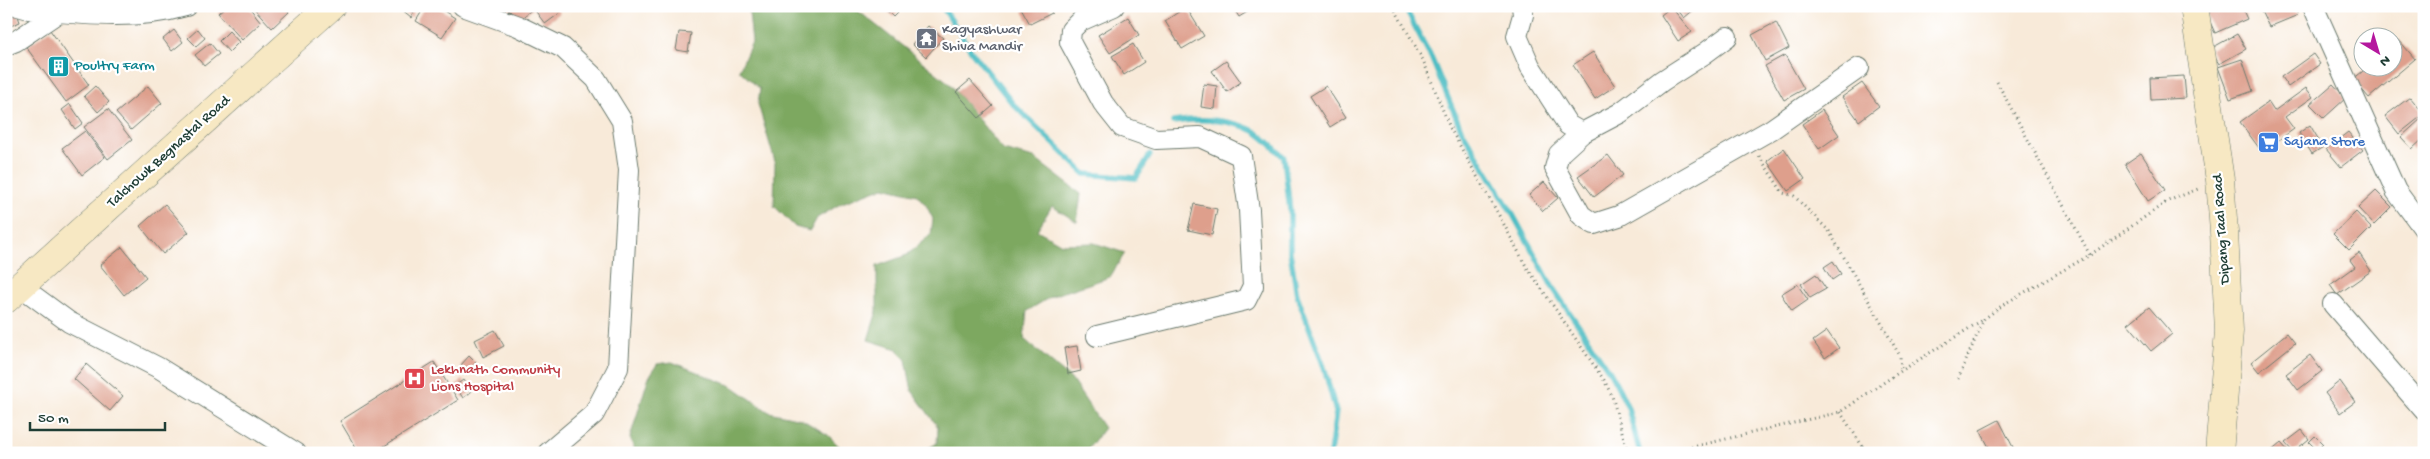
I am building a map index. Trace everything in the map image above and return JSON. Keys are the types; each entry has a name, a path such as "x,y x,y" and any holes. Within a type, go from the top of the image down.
{"main road":[{"name":"Talchowk Begnastal Road","path":"13,292 331,6"},
{"name":"Dipang Taal Road","path":"2194,6 2220,180 2229,331 2219,453"}],"street":[{"path":"18,6 106,16 166,12 186,6"},
{"path":"463,6 518,26 564,48 596,79 622,121 629,170 618,368 594,414 548,453"},
{"path":"1097,336 1246,300 1253,286 1248,210 1240,156 1200,137 1156,140 1122,128 1103,103 1070,42 1071,30 1080,21 1114,6"},
{"path":"1522,6 1523,15 1517,36 1530,66 1568,125 1582,134"},
{"path":"2312,6 2396,191 2424,228"},
{"path":"6,45 16,41 58,12"},
{"path":"1727,37 1662,81 1620,113 1582,134 1559,154 1556,168 1581,215 1594,224 1619,216 1772,129 1859,68"},
{"path":"13,292 159,368 296,453"},
{"path":"2333,304 2424,410"}],"path":[{"path":"1394,6 1423,60 1450,128 1526,266 1604,380 1612,396 1628,453"},
{"path":"1997,82 2090,255"},
{"path":"1750,142 1783,193 1794,196 1828,231 1900,356 1901,371"},
{"path":"1667,453 1840,412 1984,319 2004,304 2090,255 2168,201 2220,180"},
{"path":"1958,379 1984,319"},
{"path":"1840,412 1867,453"}],"green space":[{"path":"754,6 852,6 949,83 1003,150 1034,158 1081,194 1077,222 1052,206 1037,230 1062,244 1094,243 1125,253 1110,277 1052,296 1027,311 1024,339 1071,379 1104,428 1085,453 921,453 937,443 938,427 912,391 906,360 897,349 868,340 877,311 877,266 907,255 931,234 933,219 926,205 917,195 884,187 842,203 817,218 810,231 795,227 774,206 775,162 758,104 760,89 739,70 752,42 749,12"},
{"path":"672,362 732,386 769,412 801,419 828,435 846,453 636,453 630,438 648,379 657,364"}],"building":[{"path":"226,6 248,6 261,22 242,40 218,13"},
{"path":"252,6 284,6 289,12 272,28"},
{"path":"396,6 417,6 411,18"},
{"path":"425,6 436,6 455,18 442,37 416,21"},
{"path":"506,6 536,6 518,21"},
{"path":"537,6 555,6 560,13 545,24 534,9"},
{"path":"883,6 904,6 893,17"},
{"path":"1020,6 1048,6 1052,13 1030,24"},
{"path":"1232,6 1257,6 1239,17"},
{"path":"1675,6 1696,6 1697,7 1684,18"},
{"path":"2220,6 2241,6 2247,19 2215,33 2206,13"},
{"path":"2269,6 2294,6 2298,15 2269,27 2261,10"},
{"path":"1186,7 1204,36 1182,49 1165,21"},
{"path":"1671,7 1692,32 1678,41 1661,15"},
{"path":"16,10 20,22 6,28 6,13"},
{"path":"1128,17 1139,35 1110,53 1098,35"},
{"path":"1776,22 1789,48 1765,61 1752,35"},
{"path":"928,26 943,38 926,57 912,44"},
{"path":"198,29 205,38 196,46 188,38"},
{"name":"Poultry Farm","path":"50,30 89,85 66,102 26,47"},
{"path":"174,30 183,42 172,51 163,39"},
{"path":"229,31 239,42 229,52 219,41"},
{"path":"679,32 691,33 688,52 676,50"},
{"path":"2237,34 2246,49 2219,64 2210,49"},
{"path":"210,43 219,54 204,66 195,55"},
{"path":"1133,44 1144,62 1124,75 1112,56"},
{"path":"2402,44 2415,59 2402,70"},
{"path":"1593,52 1615,86 1595,99 1573,65"},
{"path":"2313,54 2320,64 2288,87 2281,77"},
{"path":"1785,55 1804,89 1784,100 1765,66"},
{"path":"2242,59 2253,91 2230,99 2218,67"},
{"path":"1226,61 1241,82 1227,92 1212,71"},
{"path":"2184,76 2186,98 2151,100 2150,78"},
{"path":"2354,78 2393,78 2369,98 2353,79"},
{"path":"970,80 993,106 979,118 956,92"},
{"path":"1862,83 1879,106 1859,121 1842,97"},
{"path":"1204,84 1217,86 1215,109 1201,107"},
{"path":"2333,84 2346,98 2324,118 2310,104"},
{"path":"95,86 109,102 98,112 84,96"},
{"path":"148,86 162,103 131,130 116,113"},
{"path":"1326,86 1346,117 1330,127 1310,96"},
{"path":"2306,88 2313,97 2285,117 2294,129 2262,152 2240,122 2268,102 2274,111"},
{"path":"2410,97 2424,114 2399,134 2385,116"},
{"path":"70,104 83,123 75,129 62,110"},
{"path":"108,109 132,140 108,159 84,127"},
{"path":"1822,110 1839,135 1819,149 1802,124"},
{"path":"2422,118 2424,138 2412,149 2401,137"},
{"path":"2310,125 2323,147 2312,154 2299,133"},
{"path":"85,131 105,157 82,175 62,148"},
{"path":"2348,132 2363,150 2341,167 2326,149"},
{"path":"1784,148 1805,179 1788,191 1767,161"},
{"path":"2141,153 2165,190 2148,201 2125,164"},
{"path":"1608,155 1623,175 1594,197 1578,176"},
{"path":"1544,182 1558,198 1543,211 1529,195"},
{"path":"2376,191 2392,207 2374,225 2358,208"},
{"path":"165,204 189,232 163,254 140,226"},
{"path":"1194,204 1217,209 1212,235 1188,230"},
{"path":"2356,212 2371,228 2349,250 2333,234"},
{"path":"122,247 146,277 124,295 100,265"},
{"path":"2359,253 2371,271 2337,295 2330,285 2355,267 2350,260"},
{"path":"1833,261 1841,274 1832,280 1824,267"},
{"path":"1816,274 1826,289 1810,298 1801,284"},
{"path":"1797,284 1808,300 1792,311 1781,294"},
{"path":"2149,307 2172,334 2151,351 2128,324"},
{"path":"495,330 504,346 483,357 475,340"},
{"path":"1827,331 1839,348 1825,358 1813,341"},
{"path":"2287,333 2295,343 2259,372 2251,362"},
{"path":"1077,346 1081,371 1068,374 1064,348"},
{"path":"2310,355 2322,371 2298,390 2286,374"},
{"path":"469,356 476,363 467,372 460,366"},
{"path":"434,362 458,400 373,453 359,453 340,421"},
{"path":"86,364 123,396 110,411 74,379"},
{"path":"463,380 471,392 463,398 455,386"},
{"path":"2340,381 2355,402 2340,413 2325,393"},
{"path":"1999,420 2016,453 1992,453 1980,430"},
{"path":"2302,430 2309,439 2293,452 2285,443"},
{"path":"2315,436 2323,444 2317,450 2309,442"},
{"path":"2281,443 2290,453 2269,453"}],"waterway":[{"path":"942,6 972,52 1013,104 1085,174 1136,178 1150,155"},
{"path":"1404,6 1431,57 1461,129 1511,211 1553,288 1610,372 1619,389 1628,408 1640,453"},
{"path":"1173,122 1214,120 1235,124 1254,131 1284,157 1290,211 1290,252 1297,295 1324,367 1336,412 1330,453"}],"place":[{"name":"Kagyashwar Shiva Mandir","path":"926,39"},
{"name":"Poultry Farm","path":"58,66"},
{"name":"Sajana Store","path":"2268,142"},
{"name":"Lekhnath Community Lions Hospital","path":"415,379"}]}
